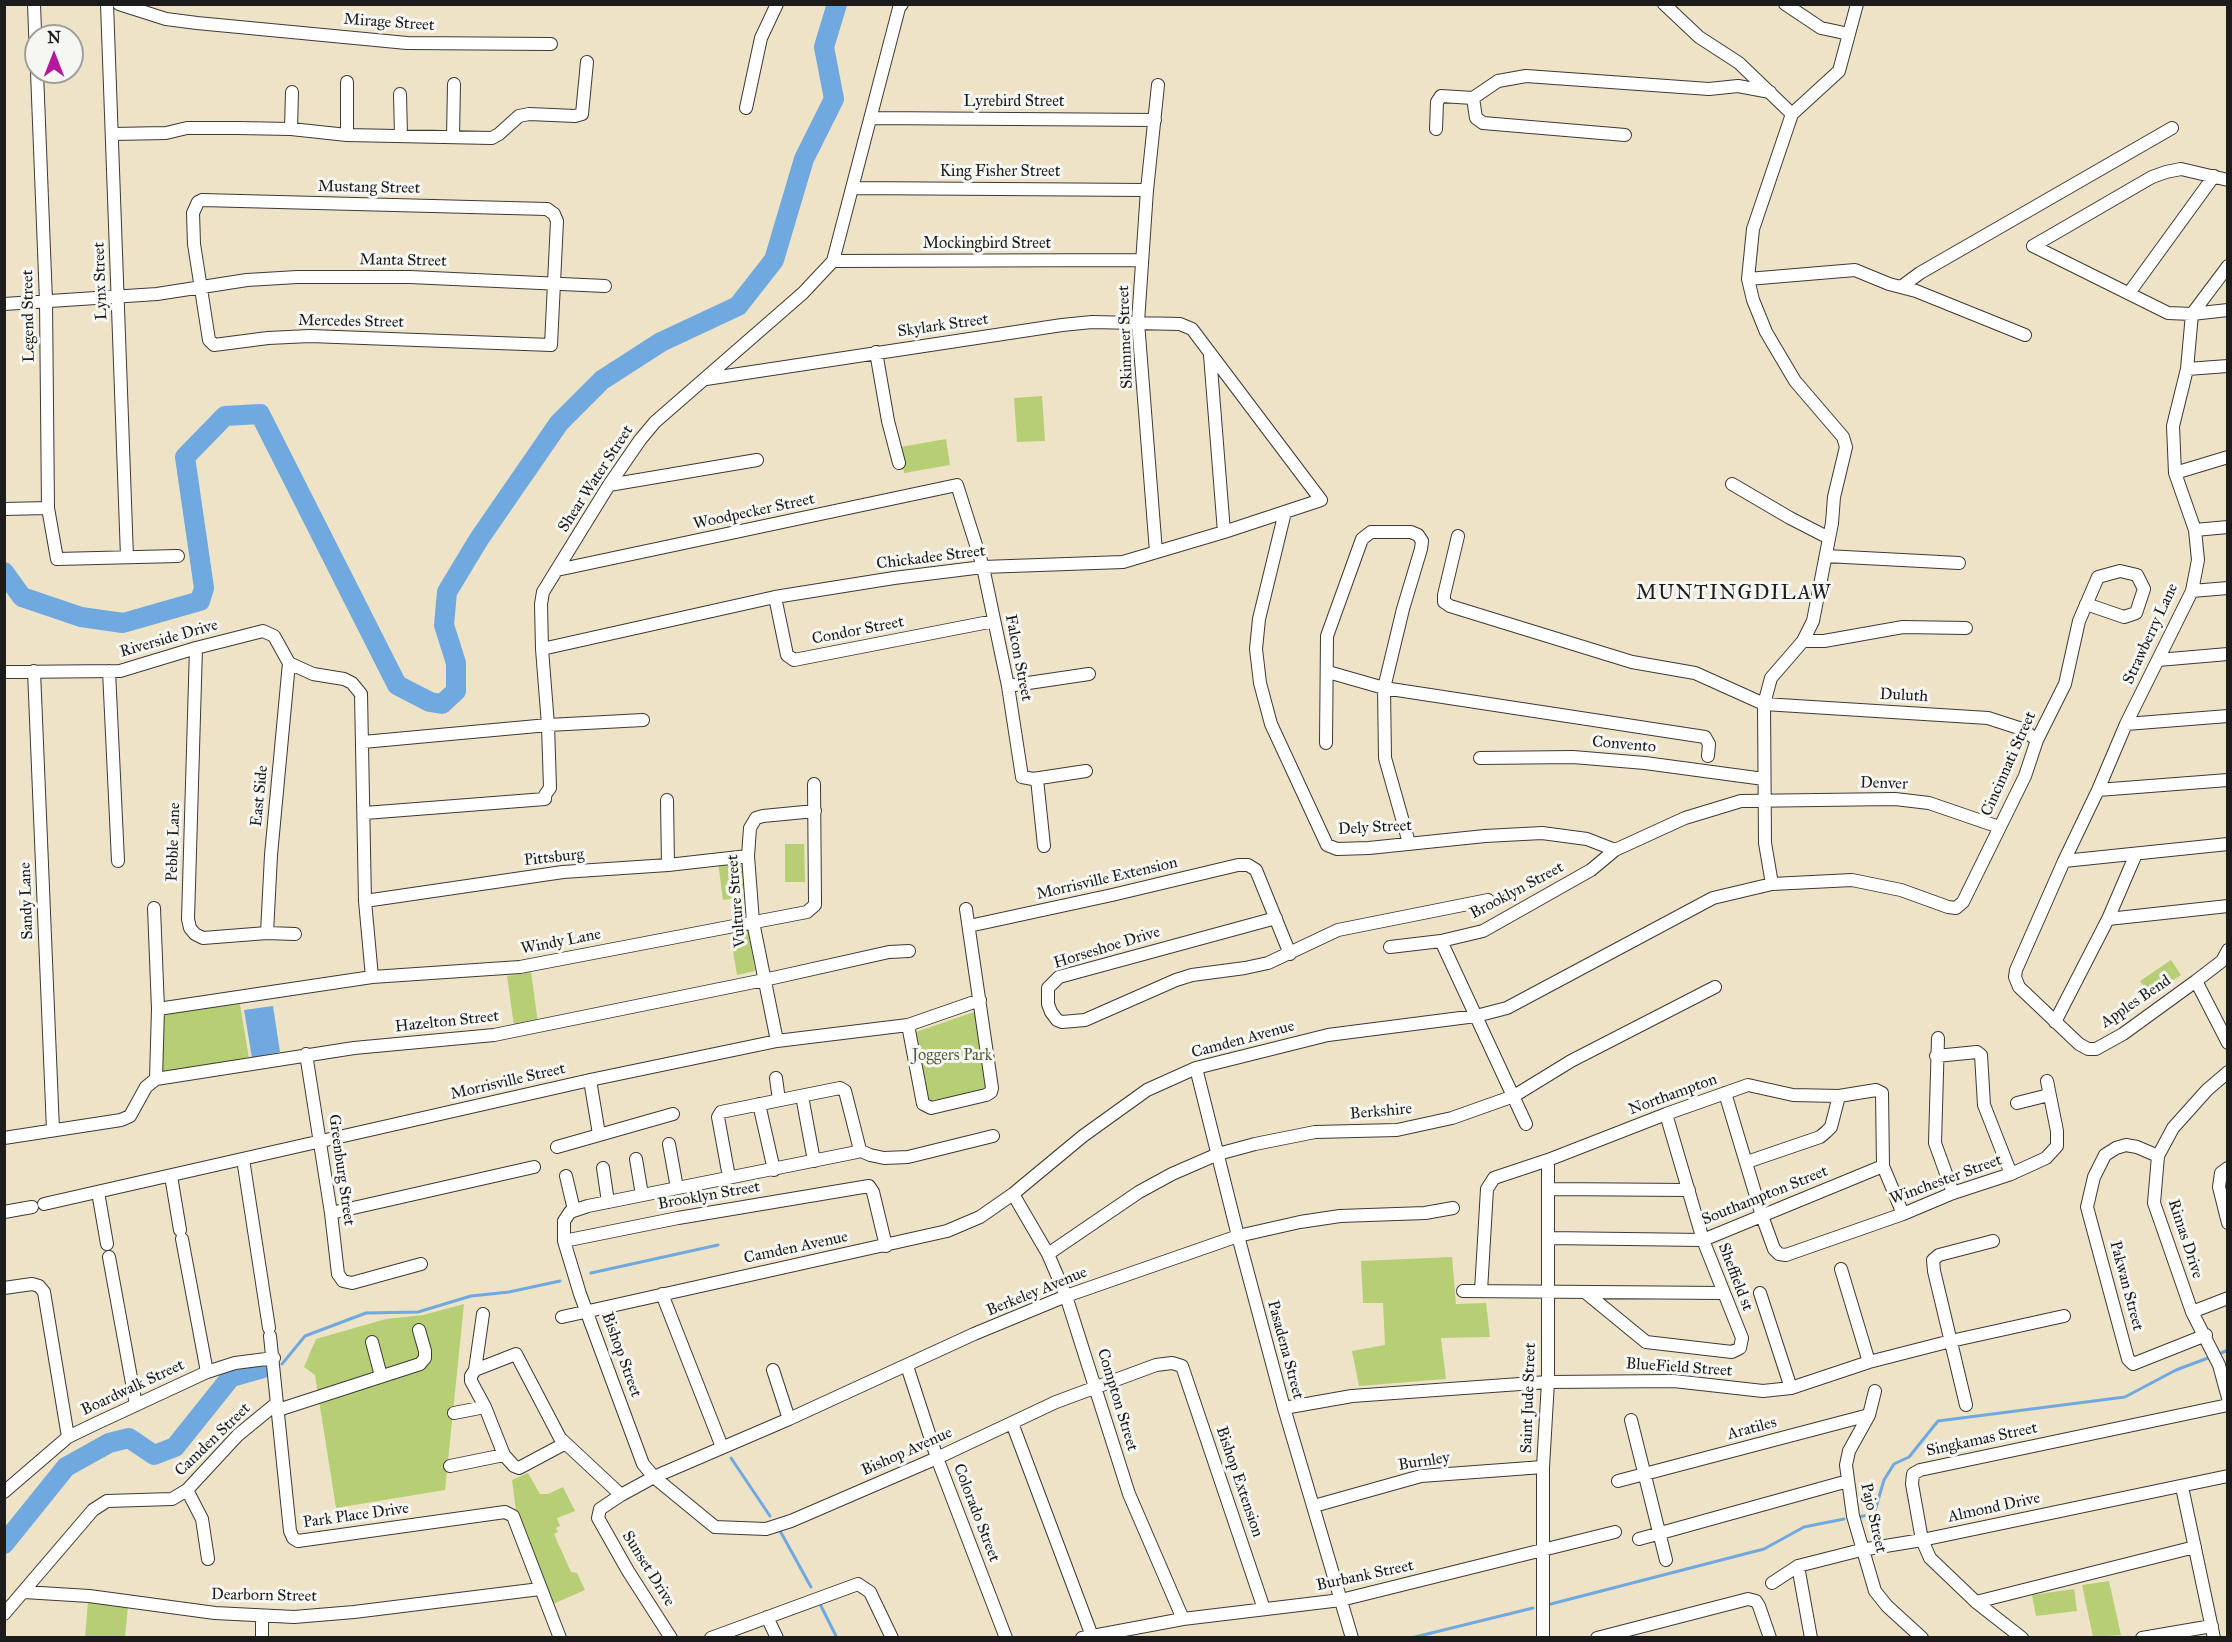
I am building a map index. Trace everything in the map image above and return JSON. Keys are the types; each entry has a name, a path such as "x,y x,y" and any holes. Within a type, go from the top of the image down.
{"street":[{"path":"34,4 35,24"},
{"name":"Lynx Street","path":"107,4 127,557"},
{"name":"Mirage Street","path":"118,4 166,19 361,39 465,45 551,44"},
{"path":"746,108 761,38 777,4"},
{"name":"Shear Water Street","path":"365,813 544,799 550,788 542,649 543,592 609,485 655,422 803,293 833,261 899,8 902,4"},
{"path":"1664,4 1699,37 1739,63 1792,114"},
{"path":"1785,4 1821,28 1850,34"},
{"path":"1772,884 1765,843 1763,799 1764,704 1771,678 1803,641 1814,621 1834,497 1846,447 1845,442 1795,381 1766,332 1753,300 1748,279 1753,229 1792,114 1839,71 1857,4"},
{"path":"112,134 166,133 187,128 291,129 347,135 492,138 519,116 582,114 587,62"},
{"path":"1436,129 1438,98 1445,95 1473,98 1498,81 1526,76 1709,89 1738,86 1771,92"},
{"path":"347,82 347,135"},
{"name":"Legend Street","path":"37,84 46,301 48,508 57,559 127,557"},
{"path":"453,137 454,84"},
{"name":"Skimmer Street","path":"1156,552 1138,322 1141,260 1158,85"},
{"path":"291,129 292,92"},
{"path":"400,94 401,136"},
{"path":"1473,98 1476,118 1483,123 1625,135"},
{"name":"Lyrebird Street","path":"872,118 1155,120"},
{"path":"1901,287 1920,273 2172,128"},
{"path":"2228,180 2181,169 2159,175 2032,246 2168,313 2192,314 2228,310"},
{"path":"2129,293 2214,176"},
{"name":"King Fisher Street","path":"852,188 1147,190"},
{"name":"Mustang Street","path":"200,286 194,244 193,213 198,202 202,200 549,204 557,221 551,345"},
{"name":"Mockingbird Street","path":"833,261 1141,260"},
{"path":"2192,314 2228,266"},
{"path":"1748,279 1855,270 2025,335"},
{"name":"Manta Street","path":"4,304 157,294 247,280 297,277 410,277 605,286"},
{"name":"Mercedes Street","path":"200,286 209,340 214,345 268,338 310,336 551,345"},
{"name":"Strawberry Lane","path":"2016,970 2126,724 2192,591 2198,560 2195,530 2175,474 2173,426 2187,369 2192,314"},
{"name":"Skylark Street","path":"706,379 1062,325 1138,322 1186,325 1192,329 1210,355"},
{"path":"876,352 888,421 899,463"},
{"path":"1210,355 1224,532"},
{"name":"Chickadee Street","path":"542,649 775,597 894,578 983,567 1123,562 1283,517 1321,500 1210,355"},
{"path":"2187,369 2228,366"},
{"path":"2175,474 2228,457"},
{"path":"609,485 757,459"},
{"path":"1732,484 1829,538"},
{"name":"Falcon Street","path":"957,485 983,567 1008,686 1020,773 1024,778 1037,779"},
{"name":"Woodpecker Street","path":"557,570 957,485"},
{"path":"4,508 48,508"},
{"name":"Dely Street","path":"1283,517 1266,585 1256,648 1260,683 1271,724 1327,845 1337,849 1369,848 1542,833 1587,839 1616,850"},
{"path":"2195,530 2228,527"},
{"path":"1326,743 1327,636 1362,539 1371,532 1411,532 1418,535 1422,541 1421,549 1403,609 1384,688 1385,758 1408,843"},
{"path":"1458,536 1444,595 1444,602 1450,606 1632,662 1695,673 1764,704"},
{"path":"127,557 178,556"},
{"path":"1826,556 1959,563"},
{"path":"2120,571 2137,575 2144,589 2136,613 2124,617 2086,604 2098,576 2120,571"},
{"path":"2192,591 2228,588"},
{"name":"Condor Street","path":"775,597 787,655 794,660 994,621"},
{"name":"Cincinnati Street","path":"1956,908 1963,902 2025,776 2037,740 2065,684 2079,621 2086,604"},
{"path":"1803,641 1835,639 1904,627 1966,628"},
{"name":"Riverside Drive","path":"4,672 120,670 263,631 274,636 289,663"},
{"name":"Pebble Lane","path":"196,648 188,919 190,928 203,939 267,933 295,934"},
{"path":"2158,660 2228,654"},
{"path":"289,663 314,674 344,679 358,688 361,694 365,901 372,977"},
{"name":"East Side","path":"267,933 271,855 289,663"},
{"name":"Sandy Lane","path":"34,671 53,1130"},
{"path":"109,671 118,861"},
{"path":"1328,672 1384,688 1705,737 1709,744 1708,756"},
{"path":"1008,686 1089,674"},
{"name":"Duluth","path":"1764,704 1988,718 2022,729 2037,740"},
{"path":"2126,724 2228,716"},
{"path":"363,742 548,725 643,720"},
{"name":"Convento","path":"1480,758 1573,757 1645,763 1764,779"},
{"path":"1044,846 1037,779 1086,771"},
{"path":"2098,790 2228,780"},
{"name":"Windy Lane","path":"158,1009 372,977 520,967 807,912 815,905 814,784"},
{"path":"1616,850 1685,818 1741,801 1763,799"},
{"name":"Denver","path":"1763,799 1895,799 1929,803 1999,827"},
{"path":"666,800 668,865"},
{"name":"Vulture Street","path":"777,1041 753,922 748,856 750,828 756,818 815,811"},
{"path":"2064,861 2228,844"},
{"name":"Brooklyn Street","path":"1390,947 1441,941 1484,931 1591,870 1616,850"},
{"path":"2055,1022 2108,919 2136,854"},
{"name":"Pittsburg","path":"365,901 563,872 668,865 748,856"},
{"name":"Morrisville Extension","path":"969,926 1238,865 1253,866 1256,870 1276,918"},
{"name":"Camden Avenue","path":"562,1317 932,1236 963,1225 1013,1194 1083,1136 1147,1090 1196,1068 1328,1035 1476,1016 1507,1008 1713,898 1772,884 1852,880 1901,890 1956,908"},
{"name":"Horseshoe Drive","path":"1276,918 1059,977 1048,988 1048,1004 1051,1012 1057,1020 1062,1022 1085,1020 1192,975 1268,963 1338,930 1488,900"},
{"path":"2108,919 2228,906"},
{"path":"4,1137 127,1118 146,1086 156,1079 158,1009 154,908"},
{"path":"908,1025 923,1104 931,1108 986,1095 992,1088 966,909"},
{"path":"1276,918 1290,954"},
{"path":"1441,941 1526,1124"},
{"name":"Apples Bend","path":"2016,970 2015,977 2019,987 2079,1044 2088,1049 2096,1049 2123,1034 2196,981 2222,961 2228,950"},
{"name":"Hazelton Street","path":"156,1079 306,1054 494,1035 889,952 909,951"},
{"path":"2196,981 2228,1043"},
{"name":"Berkshire","path":"1048,1254 1139,1192 1172,1174 1218,1155 1255,1144 1315,1132 1397,1130 1452,1119 1514,1096 1571,1061 1715,987"},
{"name":"Morrisville Street","path":"4,1212 590,1080 777,1041 908,1025 980,1000"},
{"path":"1938,1038 1935,1143 1953,1193"},
{"path":"1936,1056 1977,1052 1981,1054 1984,1104 2011,1174"},
{"name":"Greenburg Street","path":"306,1054 321,1142 338,1274 343,1281 352,1283 421,1264"},
{"name":"Pasadena Street","path":"1196,1068 1284,1408 1352,1638"},
{"name":"Rimas Drive","path":"2228,1071 2207,1090 2173,1128 2158,1156 2154,1203 2192,1312 2219,1365 2228,1398"},
{"path":"776,1078 779,1101"},
{"path":"590,1080 599,1134"},
{"name":"Winchester Street","path":"1762,1216 1774,1248 1779,1254 1786,1255 2011,1174 2046,1158 2057,1146 2046,1081"},
{"name":"Northampton","path":"1481,1292 1487,1189 1494,1178 1748,1085 1792,1095 1839,1096 1876,1090 1882,1093 1883,1166"},
{"path":"729,1177 718,1114 724,1110 840,1088 844,1089 859,1149 870,1155 884,1158 908,1157 993,1136"},
{"path":"1725,1093 1762,1216"},
{"path":"2017,1103 2049,1095"},
{"path":"802,1096 814,1161"},
{"path":"1747,1162 1820,1137 1831,1127 1839,1096"},
{"path":"759,1104 774,1170"},
{"path":"557,1147 673,1114"},
{"name":"Sheffield st","path":"1585,1292 1646,1342 1732,1352 1740,1347 1742,1338 1703,1240 1666,1114"},
{"path":"669,1144 677,1188"},
{"name":"Pakwan Street","path":"2158,1156 2126,1145 2105,1155 2087,1207 2128,1359 2133,1364 2140,1362 2205,1335"},
{"path":"564,1241 564,1221 574,1210 729,1177 774,1170 857,1152 859,1149"},
{"path":"243,1159 274,1358"},
{"path":"636,1159 642,1195"},
{"name":"Saint Jude Street","path":"1543,1638 1543,1467 1548,1382 1548,1160"},
{"path":"1883,1166 1903,1214"},
{"name":"Southampton Street","path":"1548,1238 1703,1240 1883,1166"},
{"path":"331,1213 534,1167"},
{"path":"603,1168 608,1202"},
{"path":"2228,1168 2221,1173 2219,1187 2228,1223"},
{"path":"171,1176 207,1372"},
{"path":"566,1176 574,1210"},
{"name":"Brooklyn Street","path":"564,1241 678,1218 869,1186 873,1192 886,1246"},
{"path":"1548,1189 1689,1190"},
{"path":"98,1192 107,1244"},
{"name":"Compton Street","path":"1013,1194 1048,1254 1066,1296 1129,1494 1183,1619"},
{"name":"Berkeley Avenue","path":"598,1518 600,1509 654,1477 789,1419 974,1334 1066,1296 1238,1236 1300,1222 1340,1216 1425,1214 1453,1208"},
{"name":"Bishop Street","path":"564,1241 587,1311 644,1464 654,1477"},
{"path":"1966,1405 1933,1260 1939,1255 1993,1241"},
{"path":"109,1257 136,1405"},
{"path":"1841,1269 1869,1362"},
{"path":"4,1288 33,1284 39,1286 44,1292 68,1437"},
{"path":"1463,1291 1723,1293"},
{"path":"1760,1293 1791,1388"},
{"path":"662,1294 722,1447"},
{"path":"2192,1312 2228,1298"},
{"path":"476,1370 483,1314"},
{"name":"BlueField Street","path":"1284,1408 1352,1396 1548,1382 1674,1381 1763,1391 1791,1388 1869,1362 2064,1316"},
{"path":"277,1407 420,1364 425,1358 425,1351 419,1330"},
{"path":"372,1342 381,1376"},
{"path":"564,1444 519,1468 514,1466 504,1455 485,1407 471,1381 471,1376 476,1370 516,1354 564,1444 621,1495"},
{"name":"Boardwalk Street","path":"4,1492 68,1437 207,1372 236,1364 274,1358"},
{"name":"Park Place Drive","path":"274,1358 290,1531 293,1538 298,1541 505,1512 513,1516 540,1589"},
{"name":"Bishop Avenue","path":"654,1477 715,1527 766,1529 791,1521 937,1458 1056,1402 1096,1386 1156,1365 1172,1363 1182,1366"},
{"name":"Colorado Street","path":"907,1366 937,1458 1006,1638"},
{"name":"Bishop Extension","path":"1182,1366 1264,1609"},
{"path":"773,1370 789,1419"},
{"name":"Pajo Street","path":"1875,1391 1869,1415 1850,1451 1846,1465 1853,1516 1861,1550 1875,1591 1880,1599 1922,1638"},
{"name":"Singkamas Street","path":"2022,1638 1976,1602 1930,1558 1922,1540 1912,1484 1913,1474 1920,1470 2228,1405"},
{"name":"Camden Street","path":"4,1614 93,1510 107,1501 172,1499 187,1490 238,1435 277,1407"},
{"path":"454,1413 485,1407"},
{"name":"Aratiles","path":"1618,1481 1869,1415"},
{"path":"1631,1420 1666,1560"},
{"path":"1012,1423 1087,1637"},
{"path":"450,1466 504,1455"},
{"name":"Burnley","path":"1314,1506 1421,1476 1543,1467"},
{"name":"Almond Drive","path":"1772,1583 1798,1566 1861,1550 1922,1540 2228,1476"},
{"path":"1639,1539 1848,1481"},
{"path":"2142,1638 2213,1632 2182,1487"},
{"path":"187,1490 201,1519 208,1558"},
{"name":"Sunset Drive","path":"598,1518 628,1571 671,1638"},
{"name":"Burbank Street","path":"1087,1637 1183,1619 1341,1600 1615,1532"},
{"path":"1976,1602 2195,1547"},
{"path":"1798,1566 1811,1638"},
{"path":"711,1638 858,1584 870,1592 892,1638"},
{"path":"540,1589 560,1638"},
{"name":"Dearborn Street","path":"24,1592 89,1596 214,1613 294,1617 354,1612 540,1589"},
{"path":"1597,1638 1748,1599 1756,1601 1759,1606 1770,1638"},
{"path":"262,1616 262,1638"},
{"path":"767,1617 777,1638"}],"green space":[{"path":"1042,396 1045,441 1017,442 1014,398"},
{"path":"946,439 950,465 904,473 900,447"},
{"path":"785,844 804,844 805,882 785,882"},
{"path":"742,860 745,889 735,890 736,898 723,900 718,862"},
{"path":"748,928 755,971 737,975 730,933"},
{"path":"2171,960 2181,975 2150,995 2140,981"},
{"path":"531,972 538,1023 514,1026 507,976"},
{"path":"240,1004 249,1059 162,1073 164,1014"},
{"name":"Joggers Park","path":"977,1011 987,1089 929,1101 916,1032"},
{"path":"1452,1257 1456,1304 1486,1303 1490,1337 1441,1338 1446,1379 1359,1386 1352,1351 1385,1345 1383,1303 1363,1303 1361,1261"},
{"path":"464,1304 445,1490 336,1508 315,1375 304,1367 316,1339 386,1319 423,1315"},
{"path":"528,1473 540,1494 548,1494 563,1487 575,1511 557,1518 560,1526 556,1528 558,1532 554,1534 571,1572 577,1573 585,1590 553,1604 516,1511 512,1480"},
{"path":"2109,1581 2121,1635 2093,1637 2082,1585"},
{"path":"2074,1589 2077,1611 2036,1616 2032,1595"},
{"path":"88,1601 128,1606 125,1637 85,1638"}],"water":[{"path":"273,1006 280,1052 252,1058 244,1010"}],"waterway":[{"path":"4,572 22,597 81,617 123,623 200,601 204,588 185,457 225,416 260,414 397,685 430,702 442,704 456,691 456,663 444,625 447,592 479,539 559,423 602,380 661,342 738,306 774,260 804,159 834,99 824,47 837,4"},
{"path":"591,1273 718,1245"},
{"path":"282,1364 305,1336 366,1313 418,1312 471,1296 509,1292 560,1281"},
{"path":"2221,1353 2228,1350"},
{"path":"1858,1517 1874,1514 1884,1480 1894,1464 1909,1457 1938,1421 2125,1397 2176,1370 2208,1358"},
{"path":"4,1544 66,1467 109,1443 129,1438 154,1455 175,1447 231,1377 263,1368"},
{"path":"731,1458 770,1516"},
{"path":"1547,1605 1764,1549 1804,1527 1844,1519"},
{"path":"779,1529 811,1587"},
{"path":"821,1606 837,1638"},
{"path":"1411,1638 1533,1608"}],"district":[{"name":"MUNTINGDILAW","path":"1734,594"}]}
